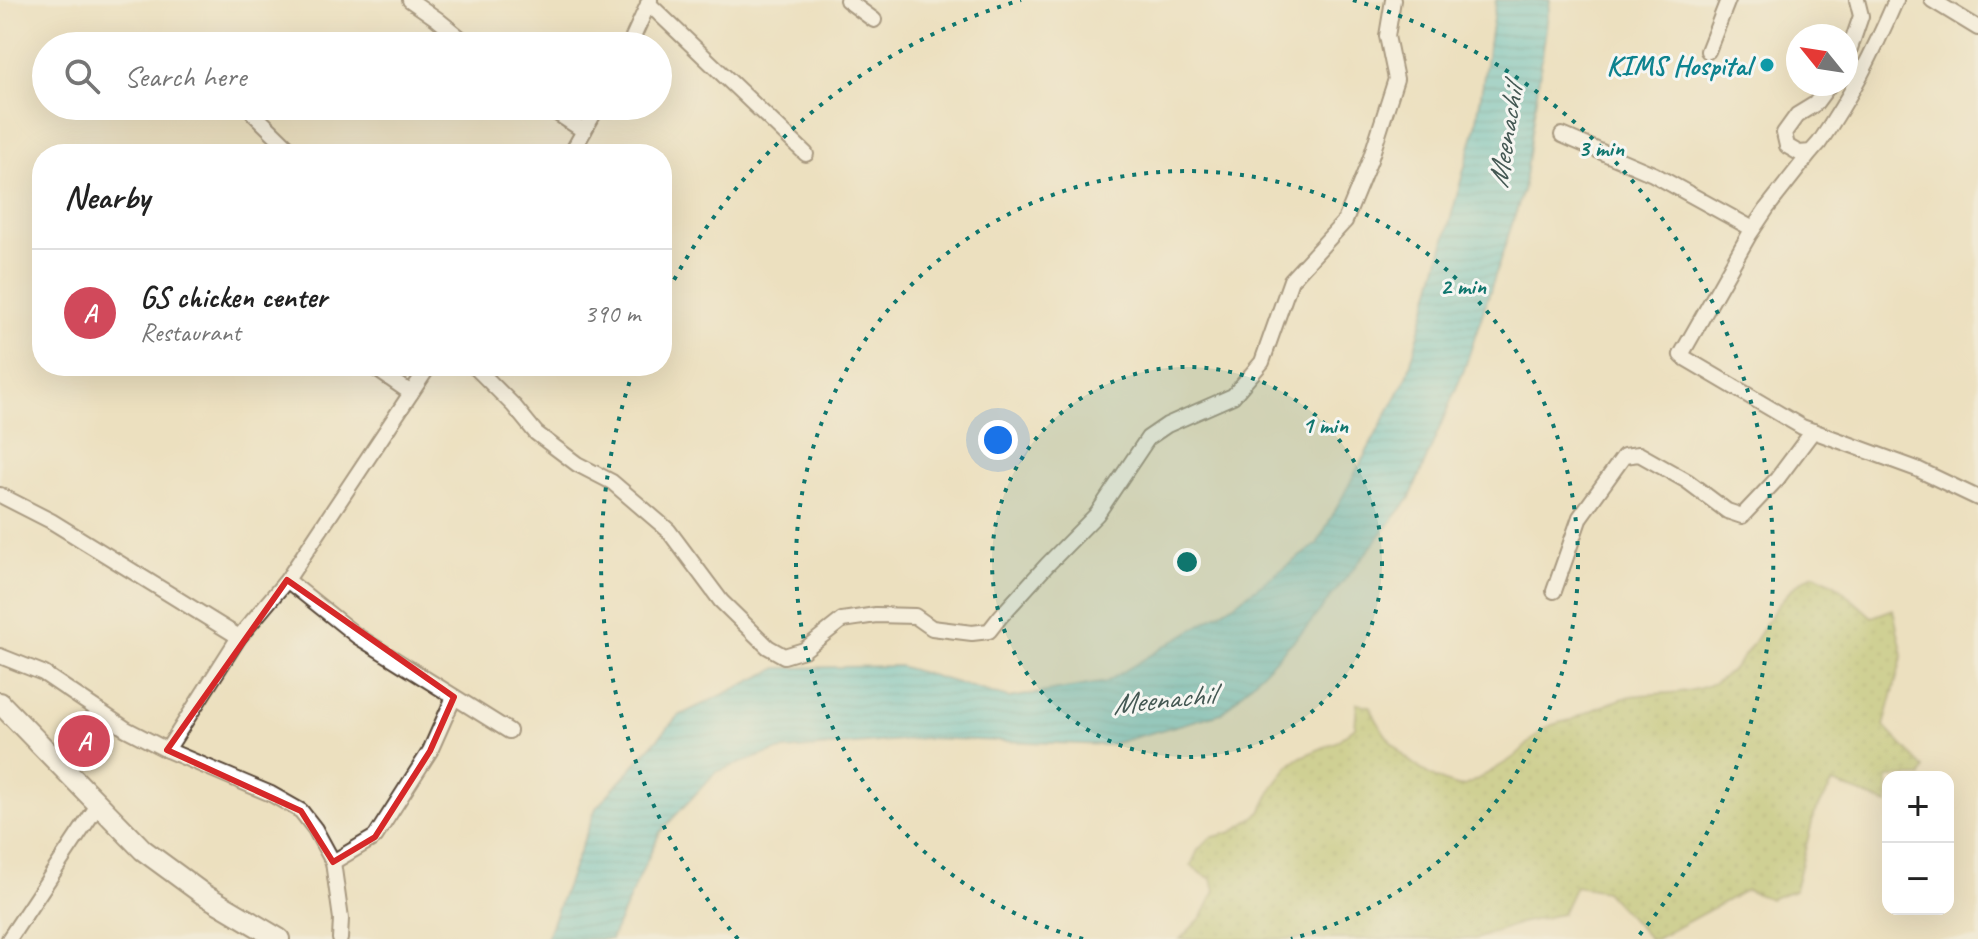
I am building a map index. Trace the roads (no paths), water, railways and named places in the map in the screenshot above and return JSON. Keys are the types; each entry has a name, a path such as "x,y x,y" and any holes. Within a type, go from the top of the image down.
{"main road":[{"path":"0,703 143,850 203,894 279,939"}],"street":[{"path":"410,0 453,32"},
{"path":"847,0 874,20"},
{"path":"484,376 536,433 577,464 612,482 668,530 721,601 768,647 784,656 804,650 842,620 876,615 915,616 932,628 972,633 989,631 1097,514 1148,438 1167,425 1233,396 1262,362 1291,280 1345,221 1370,160 1396,79 1387,36 1393,0"},
{"path":"1708,51 1728,0"},
{"path":"1857,0 1861,16 1858,25"},
{"path":"1896,0 1860,79 1819,143 1753,229 1681,355 1802,427 1917,469 1978,498"},
{"path":"1932,0 1978,28"},
{"path":"635,32 649,2 806,154"},
{"path":"1811,152 1799,153 1787,146 1784,133 1797,115 1815,104 1821,96"},
{"path":"260,120 285,144"},
{"path":"567,120 584,131"},
{"path":"577,144 590,120"},
{"path":"1562,135 1653,174 1753,229"},
{"path":"386,376 411,393"},
{"path":"167,750 239,637 287,580 422,376"},
{"path":"1554,591 1580,517 1624,456 1639,454 1687,481 1727,511 1742,516 1777,479 1813,431"},
{"path":"0,495 51,521 239,637"},
{"path":"287,580 357,636 509,731"},
{"path":"0,656 43,673 126,729 271,794 301,811 333,862 341,919 340,939"},
{"path":"333,862 375,837 430,751 454,697"},
{"path":"9,939 98,805"}],"water":[{"name":"Meenachil","path":"1496,0 1550,0 1523,191 1464,370 1410,498 1307,627 1222,713 1108,745 925,738 775,751 716,772 660,832 611,939 546,939 596,808 678,716 778,668 899,666 1009,698 1106,682 1231,606 1317,544 1407,377 1476,126"}],"place":[{"name":"KIMS Hospital","path":"1767,65"},
{"name":"GS chicken center","path":"84,741"}]}
